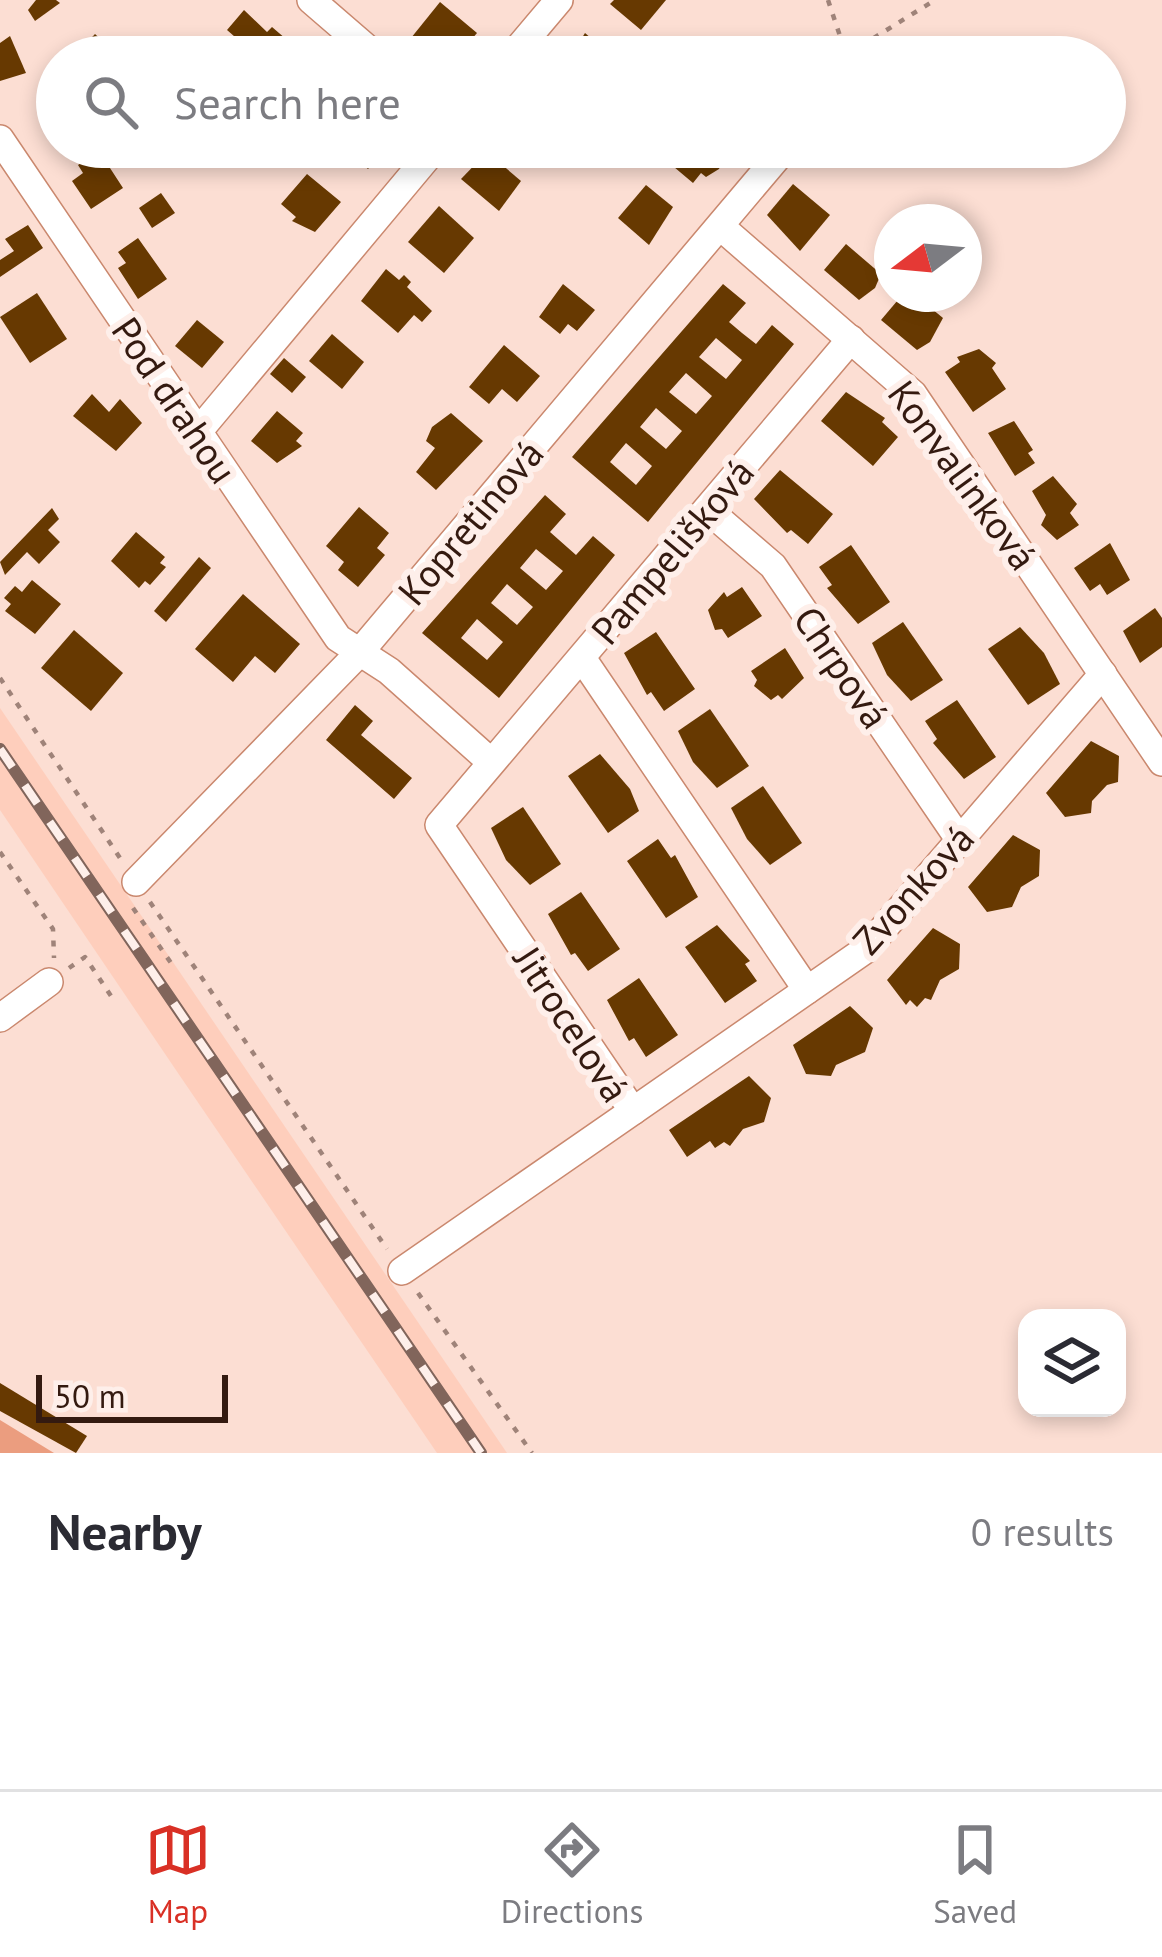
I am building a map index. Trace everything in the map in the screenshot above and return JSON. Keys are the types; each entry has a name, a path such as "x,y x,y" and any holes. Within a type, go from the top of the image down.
{"street":[{"path":"311,0 353,36"},
{"path":"529,36 559,0"},
{"name":"Pod drahou","path":"0,139 338,638 358,653"},
{"path":"197,433 418,168"},
{"name":"Kopretinová","path":"136,882 358,653 769,168"},
{"name":"Konvalinková","path":"721,227 913,394 1162,762"},
{"name":"Pampelišková","path":"439,825 851,339"},
{"name":"Chrpová","path":"708,510 773,566 959,839"},
{"path":"358,653 389,671 491,762"},
{"path":"582,658 807,990"},
{"name":"Zvonková","path":"633,1111 865,950 1102,674"},
{"name":"Jitrocelová","path":"402,1271 633,1111 439,825"},
{"path":"0,1018 49,982"}],"path":[{"path":"828,0 841,36"},
{"path":"878,36 935,0"},
{"path":"0,678 402,1271 532,1453"},
{"path":"0,852 53,929 49,982"},
{"path":"142,920 171,963"},
{"path":"85,957 115,1002"}],"shaded area":[{"path":"0,708 507,1453 437,1453 180,1076 0,810"},
{"path":"0,1420 54,1453 0,1453"}],"building":[{"path":"36,0 60,3 35,21 28,10"},
{"path":"614,0 666,0 641,30 610,4"},
{"path":"440,2 477,33 474,36 413,36"},
{"path":"244,10 267,32 272,27 282,36 234,36 227,30"},
{"path":"10,36 26,73 0,81 0,43"},
{"path":"80,168 110,168 123,188 91,209 72,181 83,173"},
{"path":"472,168 506,168 521,181 499,211 461,179"},
{"path":"675,168 719,168 706,177 701,173 693,183"},
{"path":"307,174 341,202 315,232 292,221 296,217 281,204"},
{"path":"793,184 830,215 800,251 767,215"},
{"path":"646,185 673,207 649,245 618,218"},
{"path":"161,193 175,213 152,228 139,208"},
{"path":"439,206 474,238 444,273 408,242"},
{"path":"28,225 43,248 0,277 0,260 14,251 5,239"},
{"path":"138,238 167,279 138,299 118,268 126,263 118,252"},
{"path":"846,244 874,268 874,289 859,300 824,270"},
{"path":"386,269 399,280 404,275 411,282 407,287 432,311 422,322 414,315 398,333 361,301"},
{"path":"563,284 595,310 577,331 568,324 560,334 539,317"},
{"path":"723,284 746,303 729,322 742,333 756,344 772,325 794,344 648,522 572,457","holes":["716,338 742,360 726,379 699,357","686,373 712,396 696,414 669,392","656,408 682,431 666,449 640,427","626,443 652,466 636,485 610,462"]},
{"path":"37,293 67,339 30,363 0,317"},
{"path":"888,312 936,312 943,318 930,342 917,350 881,320"},
{"path":"197,320 224,342 202,368 175,346"},
{"path":"332,334 364,362 342,389 309,361"},
{"path":"504,345 540,376 517,402 502,389 489,404 469,387"},
{"path":"979,349 996,363 992,368 1006,389 973,412 945,372 960,362 957,357"},
{"path":"284,358 306,377 292,393 270,374"},
{"path":"846,392 885,418 882,422 898,437 873,466 821,421"},
{"path":"92,394 109,412 120,399 142,423 116,451 73,416"},
{"path":"277,411 303,433 296,441 302,446 277,463 251,441"},
{"path":"451,413 483,441 436,490 416,472 435,448 426,441 432,427"},
{"path":"1014,421 1033,450 1028,453 1035,463 1015,476 988,433"},
{"path":"780,470 833,514 808,544 791,530 787,533 754,499"},
{"path":"1053,476 1077,504 1070,513 1079,525 1057,540 1041,525 1046,515 1032,491"},
{"path":"545,495 566,514 550,532 576,555 593,536 615,555 499,698 422,633","holes":["536,549 563,571 546,590 520,568","507,584 533,607 517,625 491,603","477,619 503,642 487,660 461,638"]},
{"path":"359,507 389,533 377,548 385,555 358,587 338,570 344,562 326,546"},
{"path":"52,508 59,519 48,530 60,542 39,564 27,552 5,575 0,562"},
{"path":"136,532 165,557 160,563 166,567 150,585 145,581 139,588 111,561"},
{"path":"1110,543 1130,580 1107,595 1100,584 1090,591 1074,568"},
{"path":"851,545 890,602 858,624 827,588 832,585 819,567"},
{"path":"199,557 211,568 166,622 154,611"},
{"path":"32,580 61,604 35,634 5,611 11,604 4,598 15,586 22,592"},
{"path":"742,587 762,616 728,638 722,629 715,630 708,610 724,592 727,597"},
{"path":"243,594 300,644 275,673 255,656 233,682 195,649"},
{"path":"1155,608 1162,618 1162,647 1140,663 1123,631"},
{"path":"903,622 943,680 911,701 887,675 872,643"},
{"path":"1020,627 1044,653 1060,684 1028,705 988,649"},
{"path":"74,630 123,673 91,711 41,668"},
{"path":"656,632 695,689 664,711 651,692 647,695 624,653"},
{"path":"785,648 804,678 782,699 778,695 771,700 754,686 757,680 751,671"},
{"path":"957,700 996,757 964,779 933,743 937,739 925,721"},
{"path":"355,705 373,721 361,735 412,778 394,799 326,740"},
{"path":"710,709 749,766 717,788 693,762 678,731"},
{"path":"1091,741 1119,756 1118,782 1107,785 1092,801 1091,813 1065,817 1046,793"},
{"path":"600,754 630,789 639,811 608,833 568,776"},
{"path":"763,786 802,843 770,865 747,839 731,808"},
{"path":"523,807 561,864 530,885 506,860 491,828"},
{"path":"1013,835 1040,850 1039,876 1021,887 1012,907 987,912 968,887"},
{"path":"658,839 671,858 675,855 698,897 666,918 627,861"},
{"path":"581,892 620,949 588,971 575,953 571,955 548,914"},
{"path":"717,925 750,961 745,964 757,981 725,1003 685,947"},
{"path":"933,928 960,944 959,969 940,980 931,1000 925,998 917,1007 910,1000 906,1005 887,980"},
{"path":"639,978 678,1035 646,1057 634,1038 629,1041 607,1000"},
{"path":"850,1006 873,1028 865,1052 836,1065 831,1076 806,1074 793,1045"},
{"path":"749,1076 771,1098 764,1122 743,1129 730,1146 724,1142 715,1148 710,1141 687,1157 669,1130"},
{"path":"0,1383 87,1436 76,1453 0,1411"}],"railway":[{"path":"0,749 481,1453"}]}
